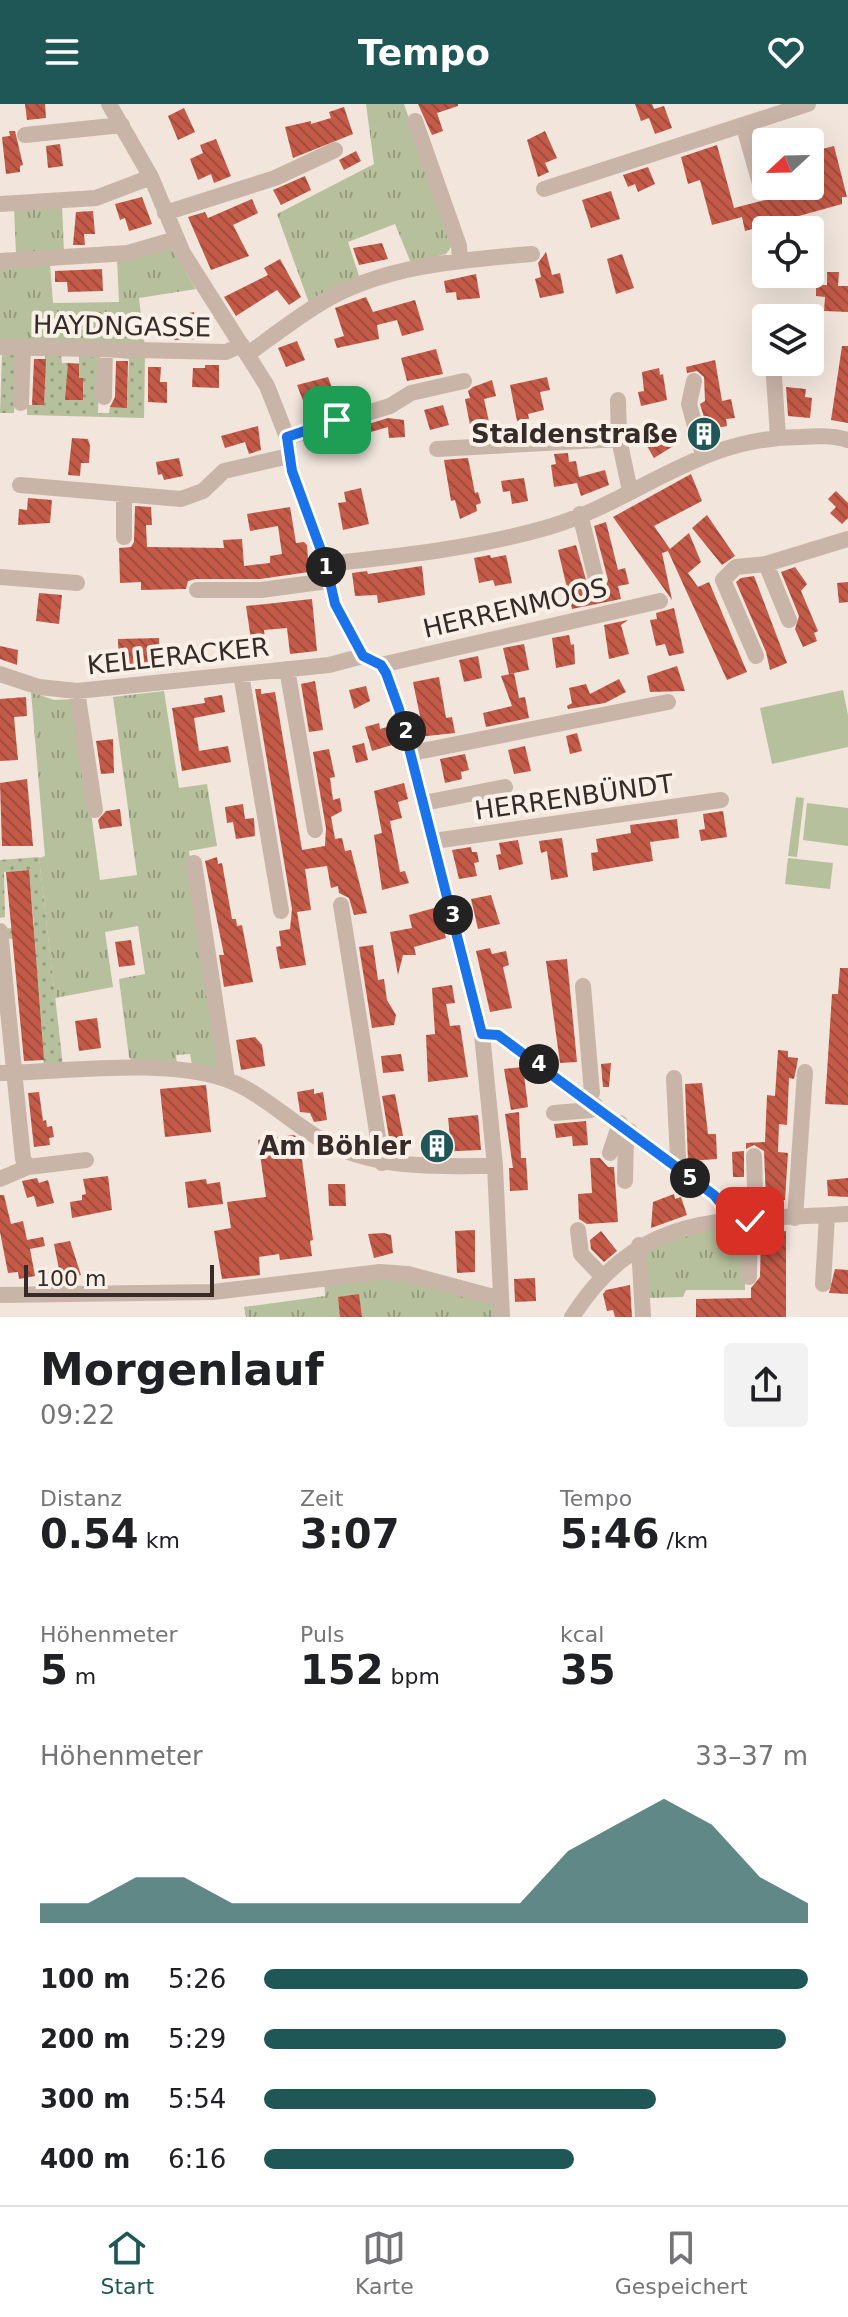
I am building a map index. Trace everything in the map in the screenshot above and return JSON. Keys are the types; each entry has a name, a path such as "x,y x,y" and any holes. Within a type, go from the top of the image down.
{"street":[{"path":"109,104 151,177 176,239 276,406 338,613 363,656 381,665 412,753 482,1034 495,1166 502,1317"},
{"path":"544,189 808,104"},
{"path":"415,121 459,246 460,260"},
{"path":"25,135 122,125"},
{"path":"744,127 752,155"},
{"path":"165,213 275,178 335,150"},
{"path":"8,198 55,201 96,198 151,177"},
{"path":"53,182 55,201"},
{"path":"0,261 128,253 176,239"},
{"path":"245,350 326,300 388,276 460,260 532,254"},
{"name":"HAYDNGASSE","path":"0,347 245,350"},
{"path":"21,403 23,348"},
{"path":"104,397 105,349"},
{"path":"774,376 778,437"},
{"path":"287,437 390,406 411,393 464,381"},
{"path":"694,381 689,404 703,455"},
{"path":"618,400 619,439 630,491"},
{"path":"197,590 261,590 327,572 550,526 703,455 778,437 835,436 848,440"},
{"path":"437,449 619,439"},
{"path":"20,485 194,497 224,471 289,456"},
{"path":"124,494 124,537"},
{"path":"580,514 597,583"},
{"path":"756,656 723,580 726,573 736,567 766,564 848,539"},
{"path":"766,564 789,620"},
{"path":"0,577 77,583"},
{"name":"HERRENMOOS","path":"381,665 660,601"},
{"name":"KELLERACKER","path":"0,674 39,687 77,691 329,665 363,656"},
{"path":"287,669 315,830"},
{"path":"241,674 281,911"},
{"path":"77,691 95,810"},
{"path":"412,753 668,702"},
{"path":"424,803 505,787"},
{"name":"HERRENBÜNDT","path":"434,841 721,800"},
{"path":"194,863 227,1079"},
{"path":"341,905 382,1163"},
{"path":"0,931 8,1073 23,1159 28,1167"},
{"path":"583,986 592,1093 596,1101"},
{"path":"482,1034 498,1035 596,1101 714,1195 724,1207 727,1222"},
{"path":"8,1073 173,1069 227,1079 320,1139 382,1163 495,1166"},
{"path":"795,1218 805,1072"},
{"path":"673,1164 678,1158 674,1078"},
{"path":"554,1113 591,1110 596,1101"},
{"path":"610,1153 625,1127"},
{"path":"625,1127 625,1181"},
{"path":"749,1277 754,1156"},
{"path":"0,1179 28,1167 86,1160"},
{"path":"575,1315 603,1277 639,1245 664,1233 727,1222 848,1214"},
{"path":"823,1284 827,1216"},
{"path":"578,1230 581,1254 603,1277"},
{"path":"639,1245 643,1317"},
{"path":"0,1295 213,1292 380,1272 408,1274 501,1299"}],"green space":[{"path":"366,104 404,104 450,236 451,247 446,254 411,263 395,224 348,242 360,279 309,303 277,214 374,164"},
{"path":"62,205 64,252 16,253 14,208"},
{"path":"171,247 196,289 139,298 145,347 0,343 0,266 50,264 53,303 119,302 117,258"},
{"path":"18,352 14,413 0,413 2,355"},
{"path":"61,352 62,363 79,363 79,355 100,355 98,413 109,413 110,407 127,407 129,359 111,357 145,355 144,418 27,415 27,405 44,405 45,356 29,355"},
{"path":"843,690 848,715 848,747 772,764 760,708"},
{"path":"164,691 179,788 207,784 217,846 189,851 221,1072 192,1065 190,1054 176,1055 177,1065 134,1064 129,1057 119,979 145,974 138,926 105,932 113,987 55,998 39,858 45,856 31,692 54,700 76,699 100,880 137,875 113,697"},
{"path":"796,797 804,798 797,857 788,856"},
{"path":"807,803 848,808 848,846 803,840"},
{"path":"39,857 63,1066 44,1067 39,1005 19,1007 18,996 37,994 32,938 5,939 4,929 34,925 28,870 4,872 5,917 0,918 0,860"},
{"path":"788,858 833,863 830,889 785,884"},
{"path":"745,1226 745,1290 686,1290 683,1297 648,1298 644,1254 676,1234"},
{"path":"360,1273 501,1299 502,1317 246,1317 244,1307 325,1296 324,1276"}],"building":[{"path":"25,104 45,104 46,118 27,120"},
{"path":"418,104 458,106 437,113 443,131 432,135"},
{"path":"635,104 652,104 654,109 664,106 672,128 655,134 649,118 641,121"},
{"path":"344,107 353,134 293,158 285,127 331,118 329,112"},
{"path":"184,108 195,132 178,140 168,116"},
{"path":"9,131 15,131 23,165 20,172 6,174 2,137 10,136"},
{"path":"545,131 557,158 545,163 549,172 538,177 527,140"},
{"path":"216,139 231,176 214,183 211,174 198,180 190,159 203,153 200,145"},
{"path":"60,144 63,166 48,168 46,146"},
{"path":"717,145 734,208 765,200 824,200 824,148 834,146 847,197 842,197 842,204 799,216 752,216 752,229 745,231 742,217 712,225 700,180 688,184 681,157"},
{"path":"356,151 361,161 344,170 339,160"},
{"path":"648,167 655,184 638,192 635,184 628,187 623,175"},
{"path":"305,176 311,190 281,205 273,190"},
{"path":"611,191 620,219 591,228 582,200"},
{"path":"142,197 152,224 129,231 125,218 120,220 115,204"},
{"path":"252,199 258,213 233,225 249,256 211,270 188,217 205,212 208,218"},
{"path":"93,211 95,234 84,234 85,245 73,245 76,212"},
{"path":"382,243 388,259 359,265 353,248"},
{"path":"546,252 552,275 560,273 564,293 540,298 535,279 541,277 538,263"},
{"path":"622,254 634,288 616,294 607,259"},
{"path":"280,259 301,297 289,305 277,290 236,316 224,297 268,275 264,268"},
{"path":"102,269 103,291 68,292 67,282 55,282 55,271"},
{"path":"827,272 839,272 838,286 848,286 848,312 824,311 825,297 816,296 816,288 827,285"},
{"path":"476,274 480,298 457,300 456,292 446,293 444,281"},
{"path":"366,297 373,312 415,300 424,330 402,336 397,320 377,325 379,339 337,348 334,339 344,336 335,308"},
{"path":"194,312 199,339 174,340 169,317"},
{"path":"297,341 305,360 286,367 278,348"},
{"path":"842,346 848,346 848,423 831,420"},
{"path":"436,349 443,374 407,381 401,358"},
{"path":"34,359 46,359 44,405 32,405"},
{"path":"715,360 722,401 731,399 735,418 726,419 727,426 708,430 700,404 705,401 704,377 697,371 687,373 686,367"},
{"path":"116,361 128,361 127,408 110,407 115,397"},
{"path":"68,363 79,364 79,378 83,378 83,400 65,400"},
{"path":"205,365 219,365 219,388 192,387 193,368 205,368"},
{"path":"148,367 161,367 160,382 167,382 167,403 148,402"},
{"path":"659,368 660,375 663,374 667,400 641,406 638,392 644,391 642,372"},
{"path":"328,377 337,401 318,408 316,402 305,406 297,385"},
{"path":"547,377 550,390 540,392 544,410 528,414 529,419 517,421 510,385"},
{"path":"492,380 496,396 484,399 491,431 472,435 465,399 470,398 468,391 473,387"},
{"path":"786,387 806,389 805,397 812,398 810,418 788,416"},
{"path":"443,405 449,425 430,430 424,410"},
{"path":"388,418 404,420 405,437 389,438 388,427 364,434 366,444 357,446 352,429"},
{"path":"258,426 261,450 249,454 245,442 225,448 221,436"},
{"path":"665,429 675,445 654,458 644,441"},
{"path":"72,438 88,439 90,446 89,463 81,463 80,476 68,475"},
{"path":"568,453 569,462 576,461 579,477 605,470 609,485 581,496 577,483 554,487 551,465 556,464 554,454"},
{"path":"179,458 183,476 164,480 162,474 158,475 156,462"},
{"path":"468,458 475,493 478,492 481,503 476,505 477,511 460,519 455,500 451,501 444,460"},
{"path":"691,474 702,501 654,526 670,549 689,533 701,562 688,573 698,587 709,582 747,672 727,680 668,551 662,553 672,600 613,517"},
{"path":"524,478 528,501 512,504 510,491 503,492 501,481"},
{"path":"361,488 369,524 343,530 338,503 346,502 344,492"},
{"path":"836,491 848,503 848,518 842,524 830,513 836,507 828,499"},
{"path":"28,498 52,500 50,523 18,525 19,509 27,510"},
{"path":"135,506 151,507 152,525 146,525 147,547 224,548 223,540 242,539 244,566 270,563 270,556 282,554 278,526 250,531 247,514 290,507 296,543 304,542 307,545 309,572 260,579 196,579 188,581 186,589 141,590 141,582 120,583 119,548 131,547 134,542"},
{"path":"707,515 735,556 722,565 692,528"},
{"path":"606,522 618,570 625,568 629,584 618,586 621,599 572,609 558,550 576,545 589,590 595,594 604,591 608,580 594,526"},
{"path":"490,555 491,558 506,555 512,583 495,586 493,580 479,583 474,558"},
{"path":"422,566 425,595 378,603 377,595 355,596 352,573 367,571 368,574"},
{"path":"795,567 807,584 801,591 818,631 814,633 817,641 803,647 795,629 799,616 781,572"},
{"path":"754,576 787,663 770,670 766,652 736,582"},
{"path":"848,582 848,602 839,603 837,583"},
{"path":"39,593 62,595 59,624 36,621"},
{"path":"312,599 317,651 290,654 287,628 264,630 266,651 253,653 246,606"},
{"path":"674,608 684,653 669,656 665,644 656,646 650,620 657,619 656,613"},
{"path":"628,620 621,625 629,654 609,659 604,625"},
{"path":"569,635 571,645 574,644 575,664 556,668 552,638"},
{"path":"159,638 160,668 119,670 118,639"},
{"path":"524,644 529,670 509,674 503,648"},
{"path":"0,646 18,650 17,665 0,659"},
{"path":"478,656 482,678 464,682 459,660"},
{"path":"677,666 685,691 650,692 647,676"},
{"path":"514,673 519,698 525,697 529,718 486,727 483,713 512,706 501,676"},
{"path":"439,677 446,718 452,717 455,733 418,737 415,723 421,721 413,682"},
{"path":"619,679 626,692 605,703 568,709 567,706 572,703 569,688 586,684 590,694"},
{"path":"315,681 323,730 309,732 301,684"},
{"path":"366,686 370,701 354,709 349,690"},
{"path":"255,689 261,689 261,694 275,692 302,850 325,846 326,828 313,752 329,749 335,777 330,778 333,800 340,798 342,811 331,817 335,839 342,838 345,851 351,850 367,913 354,915 349,898 339,893 338,886 331,888 327,866 305,869 311,910 297,912 306,965 280,969 276,947 281,946 279,931 290,929 292,909"},
{"path":"222,695 225,712 194,718 199,751 228,746 231,762 182,771 172,708 205,703 204,698"},
{"path":"26,697 27,716 14,717 18,760 0,761 0,699"},
{"path":"379,723 380,729 387,727 392,745 372,751 365,727"},
{"path":"577,733 582,751 570,754 566,736"},
{"path":"113,739 114,773 101,774 96,741"},
{"path":"364,743 368,760 356,763 352,746"},
{"path":"525,746 531,771 514,774 508,750"},
{"path":"465,754 469,770 461,772 462,779 445,783 440,759"},
{"path":"27,779 33,846 2,846 0,783"},
{"path":"404,783 408,799 398,802 402,818 390,821 400,872 405,871 409,883 382,890 374,835 382,833 374,791"},
{"path":"518,792 518,795 533,792 536,807 509,810 506,798"},
{"path":"243,804 245,819 254,818 255,836 236,839 233,822 227,823 225,807"},
{"path":"120,809 122,826 100,829 98,820 106,811"},
{"path":"723,811 727,837 701,841 699,830 705,829 703,814"},
{"path":"677,819 679,838 650,842 653,861 593,871 591,853 598,852 596,839 631,833 630,825"},
{"path":"562,838 568,877 551,880 547,851 541,853 539,841"},
{"path":"518,840 523,864 499,870 496,855 501,854 499,843"},
{"path":"471,847 472,852 477,852 479,862 474,863 477,876 459,879 452,850"},
{"path":"217,857 218,864 222,863 232,919 236,919 237,926 242,925 253,982 224,987 219,955 224,955 205,861"},
{"path":"29,870 44,1060 24,1061 6,872"},
{"path":"491,895 500,924 478,929 471,899"},
{"path":"438,907 446,938 414,947 416,955 403,955 398,975 390,932 412,928 409,915"},
{"path":"131,940 135,965 119,967 115,942"},
{"path":"373,945 378,980 384,979 387,1000 396,1015 394,1025 372,1028 359,947"},
{"path":"490,948 492,954 506,951 509,965 503,967 512,1008 490,1012 476,951"},
{"path":"567,959 577,1062 560,1063 546,961"},
{"path":"840,968 848,968 848,1105 825,1104 832,994 838,994"},
{"path":"452,985 455,1003 446,1004 450,1026 460,1025 468,1077 428,1082 426,1035 435,1034 432,988"},
{"path":"97,1018 101,1048 79,1051 75,1021"},
{"path":"255,1037 262,1045 265,1066 241,1070 236,1040"},
{"path":"778,1050 788,1051 788,1057 798,1058 794,1079 789,1078 787,1125 779,1124 778,1152 788,1153 785,1200 766,1200 764,1151 754,1145 746,1149 746,1143 765,1142 767,1095 775,1096"},
{"path":"401,1054 404,1071 383,1073 381,1056"},
{"path":"611,1063 609,1087 603,1087 601,1064"},
{"path":"523,1067 528,1107 511,1110 504,1069"},
{"path":"702,1083 708,1134 716,1134 717,1159 688,1161 685,1084"},
{"path":"206,1085 211,1132 165,1137 160,1089"},
{"path":"314,1089 314,1094 323,1092 327,1120 314,1122 310,1113 300,1112 297,1092"},
{"path":"39,1092 43,1121 46,1120 47,1127 52,1126 54,1137 49,1138 50,1145 34,1147 28,1093"},
{"path":"395,1094 405,1146 391,1149 382,1096"},
{"path":"519,1112 521,1158 526,1158 528,1190 510,1191 509,1168 513,1168 505,1114"},
{"path":"478,1115 481,1150 434,1152 432,1140 450,1137 448,1118"},
{"path":"586,1121 588,1145 573,1146 572,1136 556,1138 554,1124"},
{"path":"294,1135 299,1138 313,1240 310,1241 312,1256 280,1260 279,1254 259,1257 260,1275 222,1279 214,1231 231,1228 227,1202 266,1197 258,1140"},
{"path":"744,1151 744,1177 733,1177 732,1152"},
{"path":"590,1158 600,1158 608,1167 614,1167 618,1222 587,1224 579,1219 578,1194 592,1193"},
{"path":"108,1176 112,1210 72,1218 70,1202 82,1200 82,1195 86,1194 83,1179"},
{"path":"37,1178 39,1183 48,1180 54,1203 37,1207 34,1196 27,1198 22,1181"},
{"path":"848,1178 848,1197 828,1196 827,1180"},
{"path":"206,1179 207,1184 220,1182 223,1204 188,1208 185,1182"},
{"path":"328,1184 345,1184 346,1206 329,1206"},
{"path":"674,1194 675,1199 681,1197 687,1215 651,1228 653,1202"},
{"path":"0,1195 4,1195 11,1224 23,1221 27,1240 43,1237 45,1246 30,1249 35,1276 19,1279 18,1272 8,1273 0,1232"},
{"path":"475,1230 475,1272 457,1273 455,1231"},
{"path":"601,1231 617,1251 604,1262 591,1249 590,1240"},
{"path":"786,1231 786,1317 696,1317 696,1299 751,1298 751,1288 760,1277 761,1233"},
{"path":"368,1234 391,1235 393,1253 374,1258"},
{"path":"70,1241 81,1275 61,1279 54,1244"},
{"path":"835,1269 848,1270 848,1294 829,1293"},
{"path":"535,1278 536,1301 515,1302 514,1279"},
{"path":"630,1285 632,1317 615,1317 613,1310 607,1311 603,1294 606,1290"},
{"path":"359,1294 362,1317 340,1317 338,1297"}],"place":[{"name":"Staldenstraße","path":"704,434"},
{"name":"Am Böhler","path":"437,1146"}],"route":[{"path":"337,420 287,437 292,471 326,564 328,587 335,604 363,656 381,665 386,673 399,709 420,781 482,1034 498,1035 714,1195 724,1207 727,1222 750,1221"}]}
